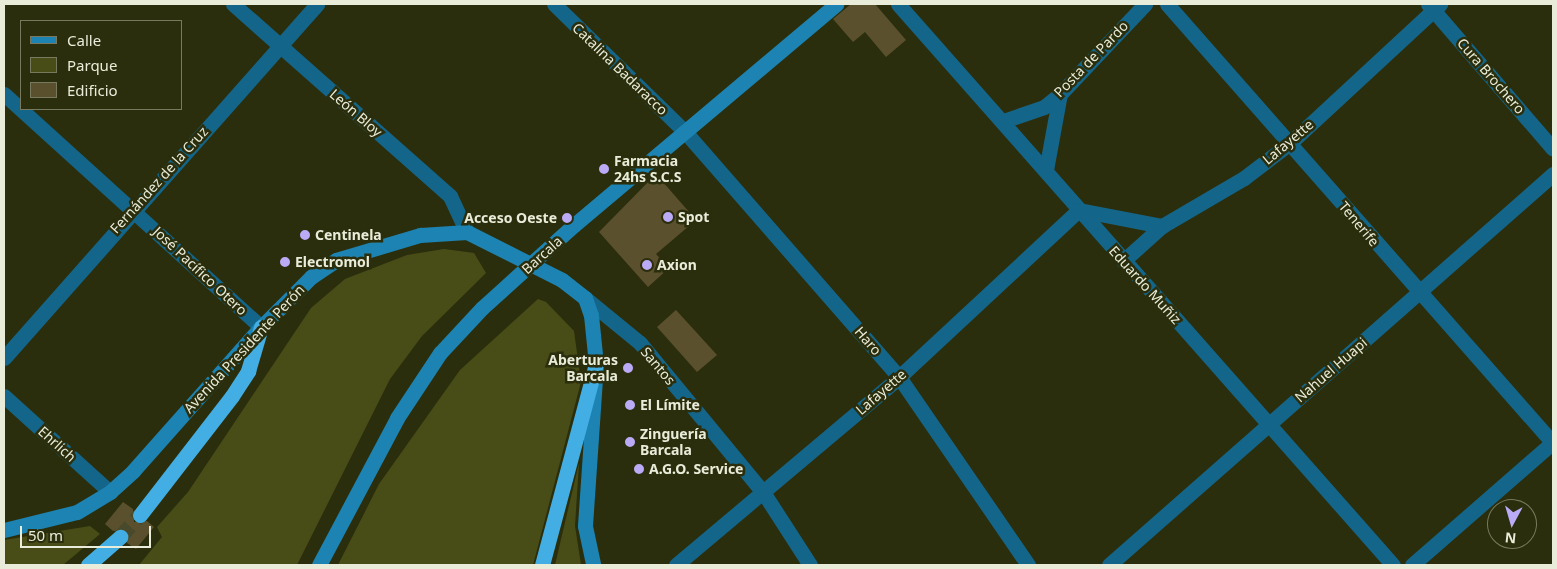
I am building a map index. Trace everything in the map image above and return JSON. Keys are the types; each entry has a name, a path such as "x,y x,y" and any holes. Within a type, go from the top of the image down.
{"highway":[{"path":"140,515 232,396 248,371 261,327"},
{"path":"542,565 596,364"},
{"path":"88,565 120,537"}],"street":[{"name":"León Bloy","path":"234,4 450,196 467,232"},
{"name":"Fernández de la Cruz","path":"4,358 132,208 317,4"},
{"name":"Catalina Badaracco","path":"554,4 686,134"},
{"name":"Barcala","path":"319,565 369,468 427,370 482,308 836,4"},
{"name":"Eduardo Muñiz","path":"898,4 1006,120 1123,262 1271,422 1393,565"},
{"name":"Posta de Pardo","path":"1006,120 1044,107 1060,94 1145,4"},
{"name":"Tenerife","path":"1167,4 1290,143 1418,293 1553,442"},
{"name":"Lafayette","path":"1123,262 1162,226 1244,178 1290,143 1434,6"},
{"name":"Cura Brochero","path":"1434,6 1553,148"},
{"name":"José Pacífico Otero","path":"4,94 20,108"},
{"path":"1046,170 1060,94"},
{"name":"José Pacífico Otero","path":"22,110 261,327"},
{"name":"Haro","path":"686,134 899,377 1028,565"},
{"name":"Nahuel Huapi","path":"1109,565 1553,174"},
{"path":"1079,210 1162,226"},
{"name":"Lafayette","path":"676,565 899,377 1079,210"},
{"name":"Avenida Presidente Perón","path":"4,530 77,512 110,492 133,472 261,327 311,277 336,260 420,235 467,232 532,264 585,298"},
{"path":"585,298 593,326 596,364 585,526 592,565"},
{"name":"Santos","path":"585,298 640,344 763,492 810,565"},
{"name":"Ehrlich","path":"4,396 110,492"},
{"path":"1412,565 1553,442"}],"green space":[{"path":"444,249 474,253 486,273 422,336 390,379 297,565 139,565 162,537 157,527 188,492 311,308 345,279 407,255"},
{"path":"538,299 546,302 574,331 581,382 533,565 338,565 379,484 460,370"},
{"path":"579,463 575,526 581,565 555,565"},
{"path":"90,526 100,534 63,565 4,565 4,540"}],"building":[{"path":"851,4 875,4 906,40 886,57 865,32 853,42 833,19"},
{"path":"656,174 696,220 656,254 669,268 648,287 599,232"},
{"path":"676,310 717,355 697,372 657,327"},
{"path":"123,502 133,509 134,522 147,521 154,527 136,549 127,543 127,530 113,531 105,524"}],"tunnel":[{"path":"120,537 140,515"}],"place":[{"name":"Farmacia 24hs S.C.S","path":"604,169"},
{"name":"Spot","path":"668,217"},
{"name":"Acceso Oeste","path":"567,218"},
{"name":"Centinela","path":"305,235"},
{"name":"Electromol","path":"285,262"},
{"name":"Axion","path":"647,265"},
{"name":"Aberturas Barcala","path":"628,368"},
{"name":"El Límite","path":"630,405"},
{"name":"Zinguería Barcala","path":"630,442"},
{"name":"A.G.O. Service","path":"639,469"}]}
